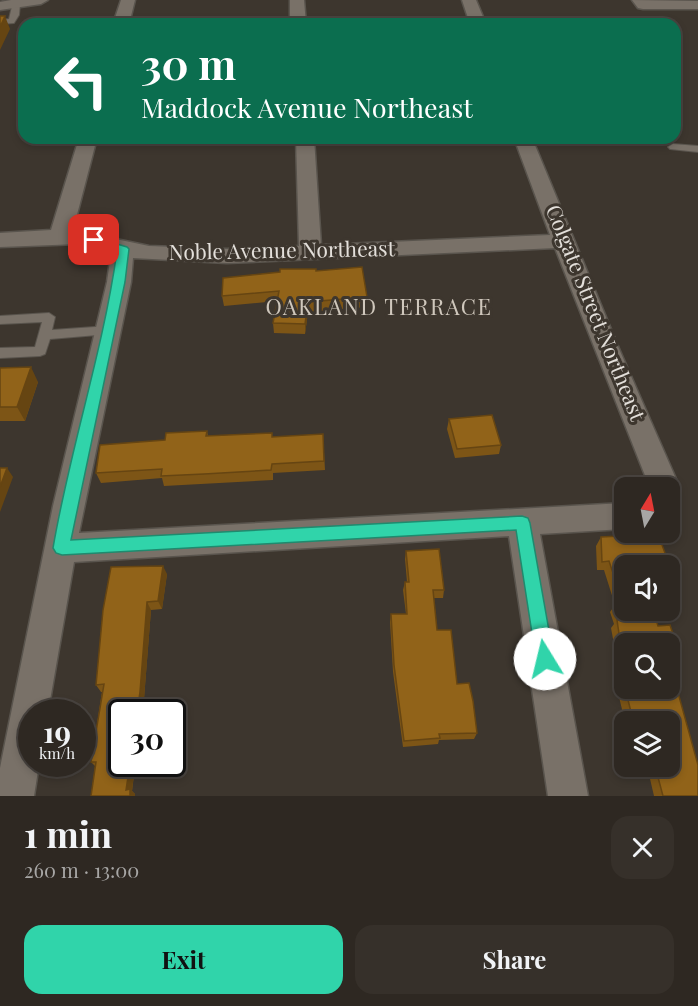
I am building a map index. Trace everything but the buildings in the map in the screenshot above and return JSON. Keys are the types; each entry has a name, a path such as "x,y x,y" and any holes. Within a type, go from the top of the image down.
{"street":[{"path":"0,6 41,0"},
{"path":"123,18 128,0"},
{"path":"297,0 298,18"},
{"path":"469,0 476,18"},
{"path":"641,2 698,5"},
{"path":"60,236 86,144"},
{"path":"305,144 310,253"},
{"name":"Colgate Street Northeast","path":"526,144 603,340 660,477"},
{"name":"Noble Avenue Northeast","path":"0,240 60,236 94,240 123,249 205,256 565,240"},
{"path":"14,796 68,506 108,330 123,249"},
{"path":"62,548 614,517"},
{"path":"522,523 568,796"}],"lane":[{"path":"0,22 11,21 15,15 16,4"},
{"path":"673,147 698,148"},
{"path":"0,320 49,317 40,351 0,353"},
{"path":"45,335 108,330"}],"district":[{"name":"OAKLAND TERRACE","path":"379,307"}],"route":[{"path":"94,240 123,249 119,282 68,506 62,548 522,523 545,659"}]}
